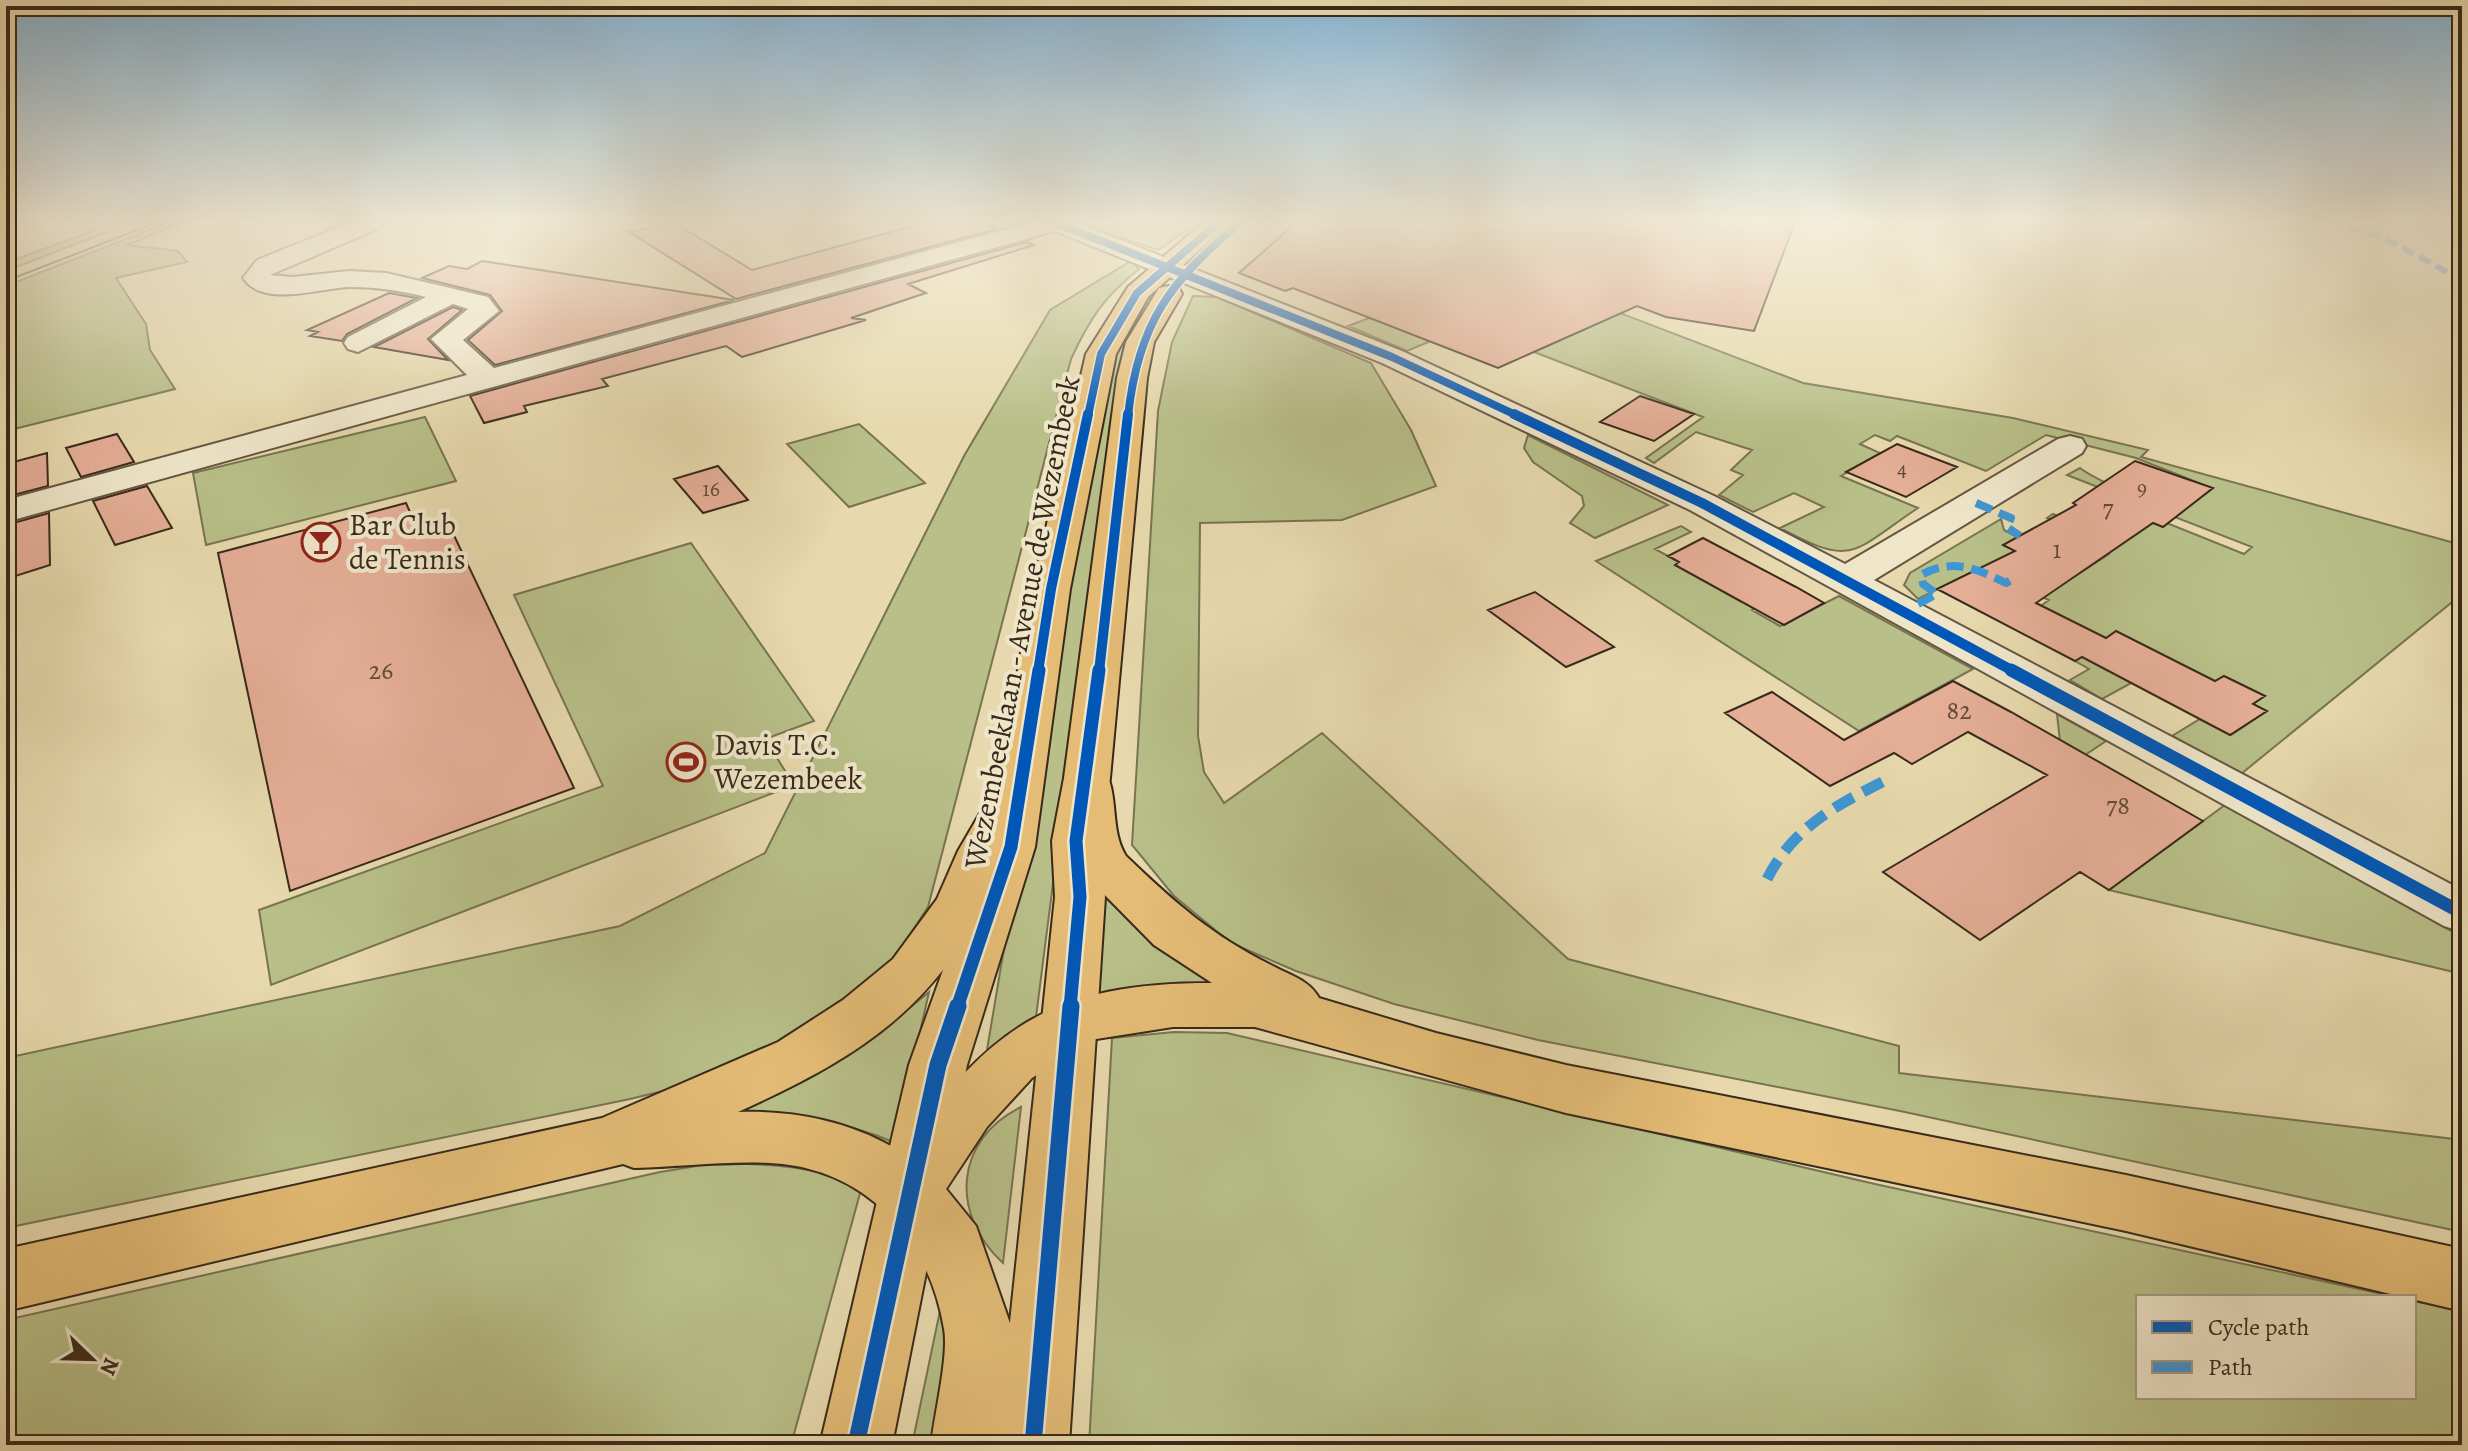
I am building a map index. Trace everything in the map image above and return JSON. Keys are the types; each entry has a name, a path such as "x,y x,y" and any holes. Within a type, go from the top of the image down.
{"main road":[{"name":"Wezembeeklaan - Avenue de Wezembeek","path":"856,1445 938,1065 1011,847 1051,589 1101,354 1137,293 1142,290"},
{"name":"Wezembeeklaan - Avenue de Wezembeek","path":"1033,1445 1080,897 1076,841 1087,778 1135,357 1164,290"},
{"path":"1087,778 1095,846 1108,868 1143,904 1172,931 1234,971 1339,1025"},
{"path":"609,1143 798,1059 863,1016 902,982 959,906 982,851 1020,783"},
{"path":"909,1191 966,1109 1012,1061 1070,1024 1098,1015 1173,1005 1255,1005 1339,1025 1436,1056 1566,1089 2126,1203 2462,1280"},
{"path":"6,1280 609,1143 771,1137 851,1153 909,1191 953,1247 979,1332 967,1445"}],"street":[{"path":"424,290 478,303 485,311 445,339 488,379"},
{"path":"6,511 812,290"},
{"path":"1227,290 1321,326 1463,388 1702,503 2462,913"},
{"path":"358,343 451,295"},
{"path":"1846,580 2070,446"}],"green space":[{"path":"6,290 124,290 146,324 150,350 175,389 6,431"},
{"path":"1084,290 1115,290 1099,309 1071,359 928,907 885,973 852,1004 712,1079 630,1099 6,1228 6,1058 620,926 765,853 964,456 1050,310"},
{"path":"1396,290 1559,290 1803,383 2013,418 2148,450 2141,457 2462,545 2462,594 2241,774 2172,736 2200,719 2231,735 2266,711 2253,704 2264,696 2211,684 2131,683 2102,699 2070,680 2089,669 2075,661 2106,643 2041,606 2049,600 1976,570 1918,599 1904,585 1910,573 2001,519 2004,530 2017,537 2005,546 2075,576 2109,554 2077,531 2047,518 2053,514 2109,537 2157,519 2244,554 2252,547 2067,475 2080,468 2122,490 2166,504 2191,499 2212,488 2136,458 2046,435 1986,471 1897,436 1890,441 1875,435 1860,444 1880,453 1841,476 1918,508 1852,550 1824,548 1780,528 1824,507 1794,493 1753,512 1719,495 1743,475 1731,470 1752,450 1696,432 1654,463 1646,458 1703,417 1503,340 1457,330 1407,351 1348,326 1390,310"},
{"path":"1193,296 1217,297 1371,363 1411,430 1436,486 1342,520 1200,523 1198,736 1204,772 1224,803 1322,733 1568,959 1899,1046 1899,1073 2462,1140 2462,1232 1900,1111 1538,1040 1394,1004 1296,971 1231,943 1174,896 1132,845 1158,411 1172,342"},
{"path":"1144,297 1153,298 1134,330 1065,789 1035,1025 985,1062 1044,709 1118,342"},
{"path":"425,417 456,481 206,545 193,473"},
{"path":"859,424 925,483 849,507 787,444"},
{"path":"1528,435 1668,505 1595,538 1570,523 1584,506 1582,496 1533,462 1524,448"},
{"path":"1681,526 1691,532 1655,549 1679,562 1676,565 1742,602 1752,597 1763,604 1752,610 1780,626 1839,596 1973,669 1859,731 1596,561"},
{"name":"Davis T.C. Wezembeek","path":"691,543 814,721 765,739 794,785 271,985 259,910 603,786 514,595"},
{"path":"2057,714 2106,741 2085,755 2060,741"},
{"path":"2225,805 2462,937 2462,974 2109,890"},
{"path":"1106,894 1253,995 1095,1001"},
{"path":"929,992 895,1143 832,1123 724,1115 818,1073 873,1038"},
{"path":"1174,1032 1227,1033 1875,1184 2387,1295 2136,1295 2136,1399 2416,1399 2416,1301 2462,1311 2462,1445 1089,1445 1112,1038"},
{"path":"1021,1107 1003,1263 986,1244 974,1222 968,1201 967,1179 972,1158 983,1138 999,1121"},
{"path":"715,1163 790,1167 862,1186 791,1445 6,1445 6,1320 660,1172"},
{"path":"941,1306 950,1342 939,1445 912,1445"}],"building":[{"path":"469,290 668,290 734,300 495,365 468,340 502,311 490,295"},
{"path":"721,290 771,290 736,299"},
{"path":"854,290 919,290 926,293 851,318 866,320 742,357 726,346 602,379 608,386 524,406 527,412 484,423 470,396"},
{"path":"1297,290 1770,290 1754,331 1666,317 1637,306 1498,368"},
{"path":"389,293 417,298 347,334 342,341 310,336 318,332 307,330"},
{"path":"453,307 462,310 428,339 448,360 374,347"},
{"path":"1640,396 1694,414 1654,441 1600,422"},
{"path":"117,434 134,462 81,477 66,448"},
{"path":"1897,444 1957,467 1906,497 1846,472"},
{"path":"47,453 48,486 6,497 6,464"},
{"path":"2135,461 2213,488 2163,527 2153,523 2036,603 2106,638 2116,631 2215,681 2224,676 2265,696 2253,704 2267,711 2230,735 2082,657 2075,661 1937,589 2015,551 2003,545 2076,505 2073,503"},
{"path":"718,466 748,500 703,513 674,479"},
{"path":"147,486 172,528 115,545 93,501"},
{"path":"406,503 420,535 450,527 574,788 290,891 218,553"},
{"path":"49,513 50,565 6,579 6,525"},
{"path":"1703,538 1824,603 1784,625 1675,565 1679,562 1668,556"},
{"path":"1535,592 1614,647 1566,667 1488,610"},
{"path":"1953,681 2203,821 2109,890 2080,872 1980,940 1883,872 2047,775 1968,732 1912,764 1894,753 1830,786 1725,713 1772,692 1844,740"}],"marked path":[{"path":"1976,503 2011,518 2007,527 2020,536"},
{"path":"1918,604 1937,594 1923,584 1921,575 1943,565 1964,566 2006,583 2011,580"},
{"path":"1767,879 1777,859 1802,829 1833,807 1888,779"}],"cycle path":[{"path":"856,1445 938,1065 1011,847 1051,589 1101,354 1141,290"},
{"path":"1033,1445 1080,897 1076,841 1087,778 1132,378 1147,331 1172,290"},
{"path":"1224,290 1392,357 1702,503 2462,913"}],"place":[{"name":"Bar Club de Tennis","path":"321,542"},
{"name":"Davis T.C. Wezembeek","path":"686,762"}]}
